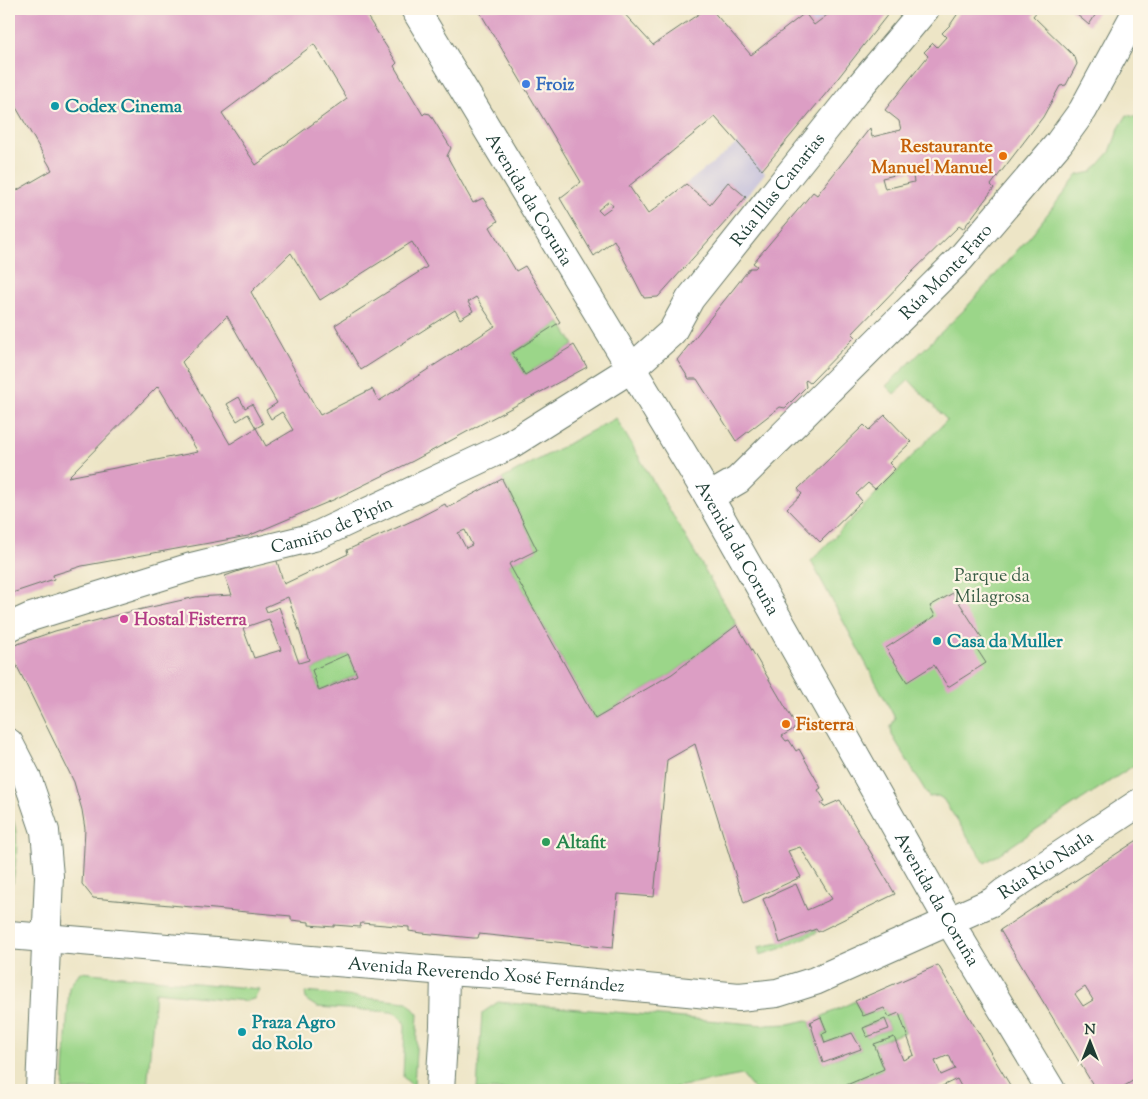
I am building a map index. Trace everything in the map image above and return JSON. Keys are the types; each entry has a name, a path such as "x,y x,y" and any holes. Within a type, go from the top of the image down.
{"street":[{"name":"Avenida da Coruña","path":"414,9 709,497 949,921 1051,1090"},
{"name":"Rúa Illas Canarias","path":"632,368 672,332 690,299 855,92 925,9"},
{"name":"Rúa Monte Faro","path":"709,497 738,480 961,258 1064,136 1083,110 1138,9"},
{"name":"Camiño de Pipín","path":"9,627 31,617 191,567 314,537 508,446 632,368"},
{"path":"9,744 27,778 45,831 49,876 48,939 40,1090"},
{"name":"Rúa Río Narla","path":"949,921 992,902 1139,802"},
{"name":"Avenida Reverendo Xosé Fernández","path":"9,935 445,971 531,976 738,997 777,993 815,981 949,921"},
{"path":"440,1090 445,971"}],"shaded area":[{"path":"801,9 839,9 864,45 848,66"},
{"path":"738,143 765,173 728,219 686,184"}],"green space":[{"name":"Parque da Milagrosa","path":"1127,115 1139,118 1139,762 985,863 943,799 938,796 929,797 892,735 891,727 895,718 811,561 947,420 909,380 894,394 886,386 963,311 1031,235 1078,175 1092,172 1110,152 1119,128"},
{"path":"560,322 574,345 525,375 512,354"},
{"path":"616,418 737,625 672,674 595,719 509,564 537,550 502,479"},
{"path":"348,654 357,675 319,691 312,670"},
{"path":"9,810 15,827 17,846 13,883 9,887"},
{"path":"816,929 818,932 780,949 760,955 758,947 780,943"},
{"path":"80,972 259,989 254,999 245,1001 155,992 147,1090 63,1090 69,987"},
{"path":"305,992 407,1002 418,1014 414,1087 403,1077 405,1026 400,1017 391,1012 317,1007 306,1000"},
{"path":"855,1001 863,1016 884,1008 889,1017 899,1013 905,1032 874,1044 884,1069 835,1090 754,1090 742,1075 661,1090 477,1090 482,1013 498,1002 764,1025 789,1024 807,1020 810,1022 823,1063 861,1049 852,1033 825,1043 822,1034 827,1032 821,1017","holes":["885,1019 889,1029 867,1037 863,1027"]}],"building":[{"path":"9,9 359,9 356,11 358,14 363,10 397,63 394,66 423,115 425,113 430,114 451,148 447,156 473,203 483,198 498,221 490,227 516,271 525,266 560,322 512,353 525,375 574,345 587,367 413,461 333,500 248,536 82,566 53,575 54,579 9,594 9,195 52,170 9,95","holes":["314,44 347,99 256,165 222,113","412,242 427,267 335,325 361,370 455,310 460,319 473,311 468,302 476,297 495,326 379,401 372,389 320,415 251,292 291,253 320,300","227,316 277,403 266,410 271,419 282,412 293,430 266,446 256,428 230,444 182,362","158,386 198,452 68,477"]},
{"path":"478,9 620,9 653,45 706,9 711,9 751,55 805,13 814,25 835,9 892,9 828,91 762,170 715,117 629,186 648,214 686,184 710,204 728,182 746,197 658,297 644,298 614,240 594,256 560,198 581,182","holes":["609,201 613,206 602,214 598,210"]},
{"path":"961,9 1039,9 1033,16 1075,57 1077,64 1066,85 1060,86 1043,117 991,185 994,188 963,229 959,226 907,277 852,334 855,337 810,383 805,381 806,387 785,408 780,407 736,441 697,379 689,379 677,360 750,268 757,266 753,263 813,192 817,195 870,128 872,137 901,130 899,121 885,110 928,56 924,52 933,43 937,47 946,37 942,33","holes":["912,171 914,182 885,189 882,178"]},
{"path":"1070,9 1099,9 1089,25"},
{"path":"239,397 245,408 252,404 263,424 256,428 248,414 237,421 227,404"},
{"path":"885,415 911,442 889,463 895,469 875,489 868,483 856,494 862,501 820,542 787,508 802,494 798,489 864,425 869,430"},
{"path":"502,479 537,550 509,564 595,719 672,674 737,625 797,727 782,736 786,741 789,740 796,751 799,749 821,788 818,790 825,801 821,803 824,807 840,800 895,894 818,932 816,929 780,943 774,923 763,899 796,884 807,910 832,899 800,847 788,851 801,877 744,903 695,744 667,760 654,897 618,894 613,948 479,934 478,938 473,938 422,933 409,931 409,927 361,923 360,927 309,925 309,922 291,920 291,916 93,898 82,884 85,829 74,782 9,647 55,631 129,612 196,597 232,595 225,576 276,558 284,584 348,554 347,550 445,504 447,508","holes":["465,530 472,545 466,548 458,533","288,597 309,660 299,663 279,607 267,612 265,607","269,619 281,650 254,658 243,628","348,654 357,675 319,691 312,670"]},
{"name":"Casa da Muller","path":"953,593 982,638 973,643 986,663 948,687 934,665 907,682 886,648 935,616 930,606"},
{"path":"1139,839 1139,1077 1118,1090 1096,1090 1000,930","holes":["1085,987 1093,1000 1083,1006 1075,994"]},
{"path":"938,965 1013,1090 963,1090 957,1079 938,1088 940,1090 835,1090 884,1069 874,1044 894,1037 903,1060 914,1055 899,1013 889,1017 884,1008 863,1016 855,1001","holes":["949,1055 955,1069 941,1075 935,1061"]},
{"path":"821,1017 827,1032 822,1034 825,1043 852,1033 861,1049 823,1063 810,1022"},
{"path":"885,1019 889,1029 867,1037 863,1028"}],"place":[{"name":"Froiz","path":"526,84"},
{"name":"Codex Cinema","path":"55,106"},
{"name":"Restaurante Manuel Manuel","path":"1003,156"},
{"name":"Hostal Fisterra","path":"124,619"},
{"name":"Casa da Muller","path":"937,641"},
{"name":"Fisterra","path":"786,724"},
{"name":"Altafit","path":"546,842"},
{"name":"Praza Agro do Rolo","path":"242,1032"}]}
